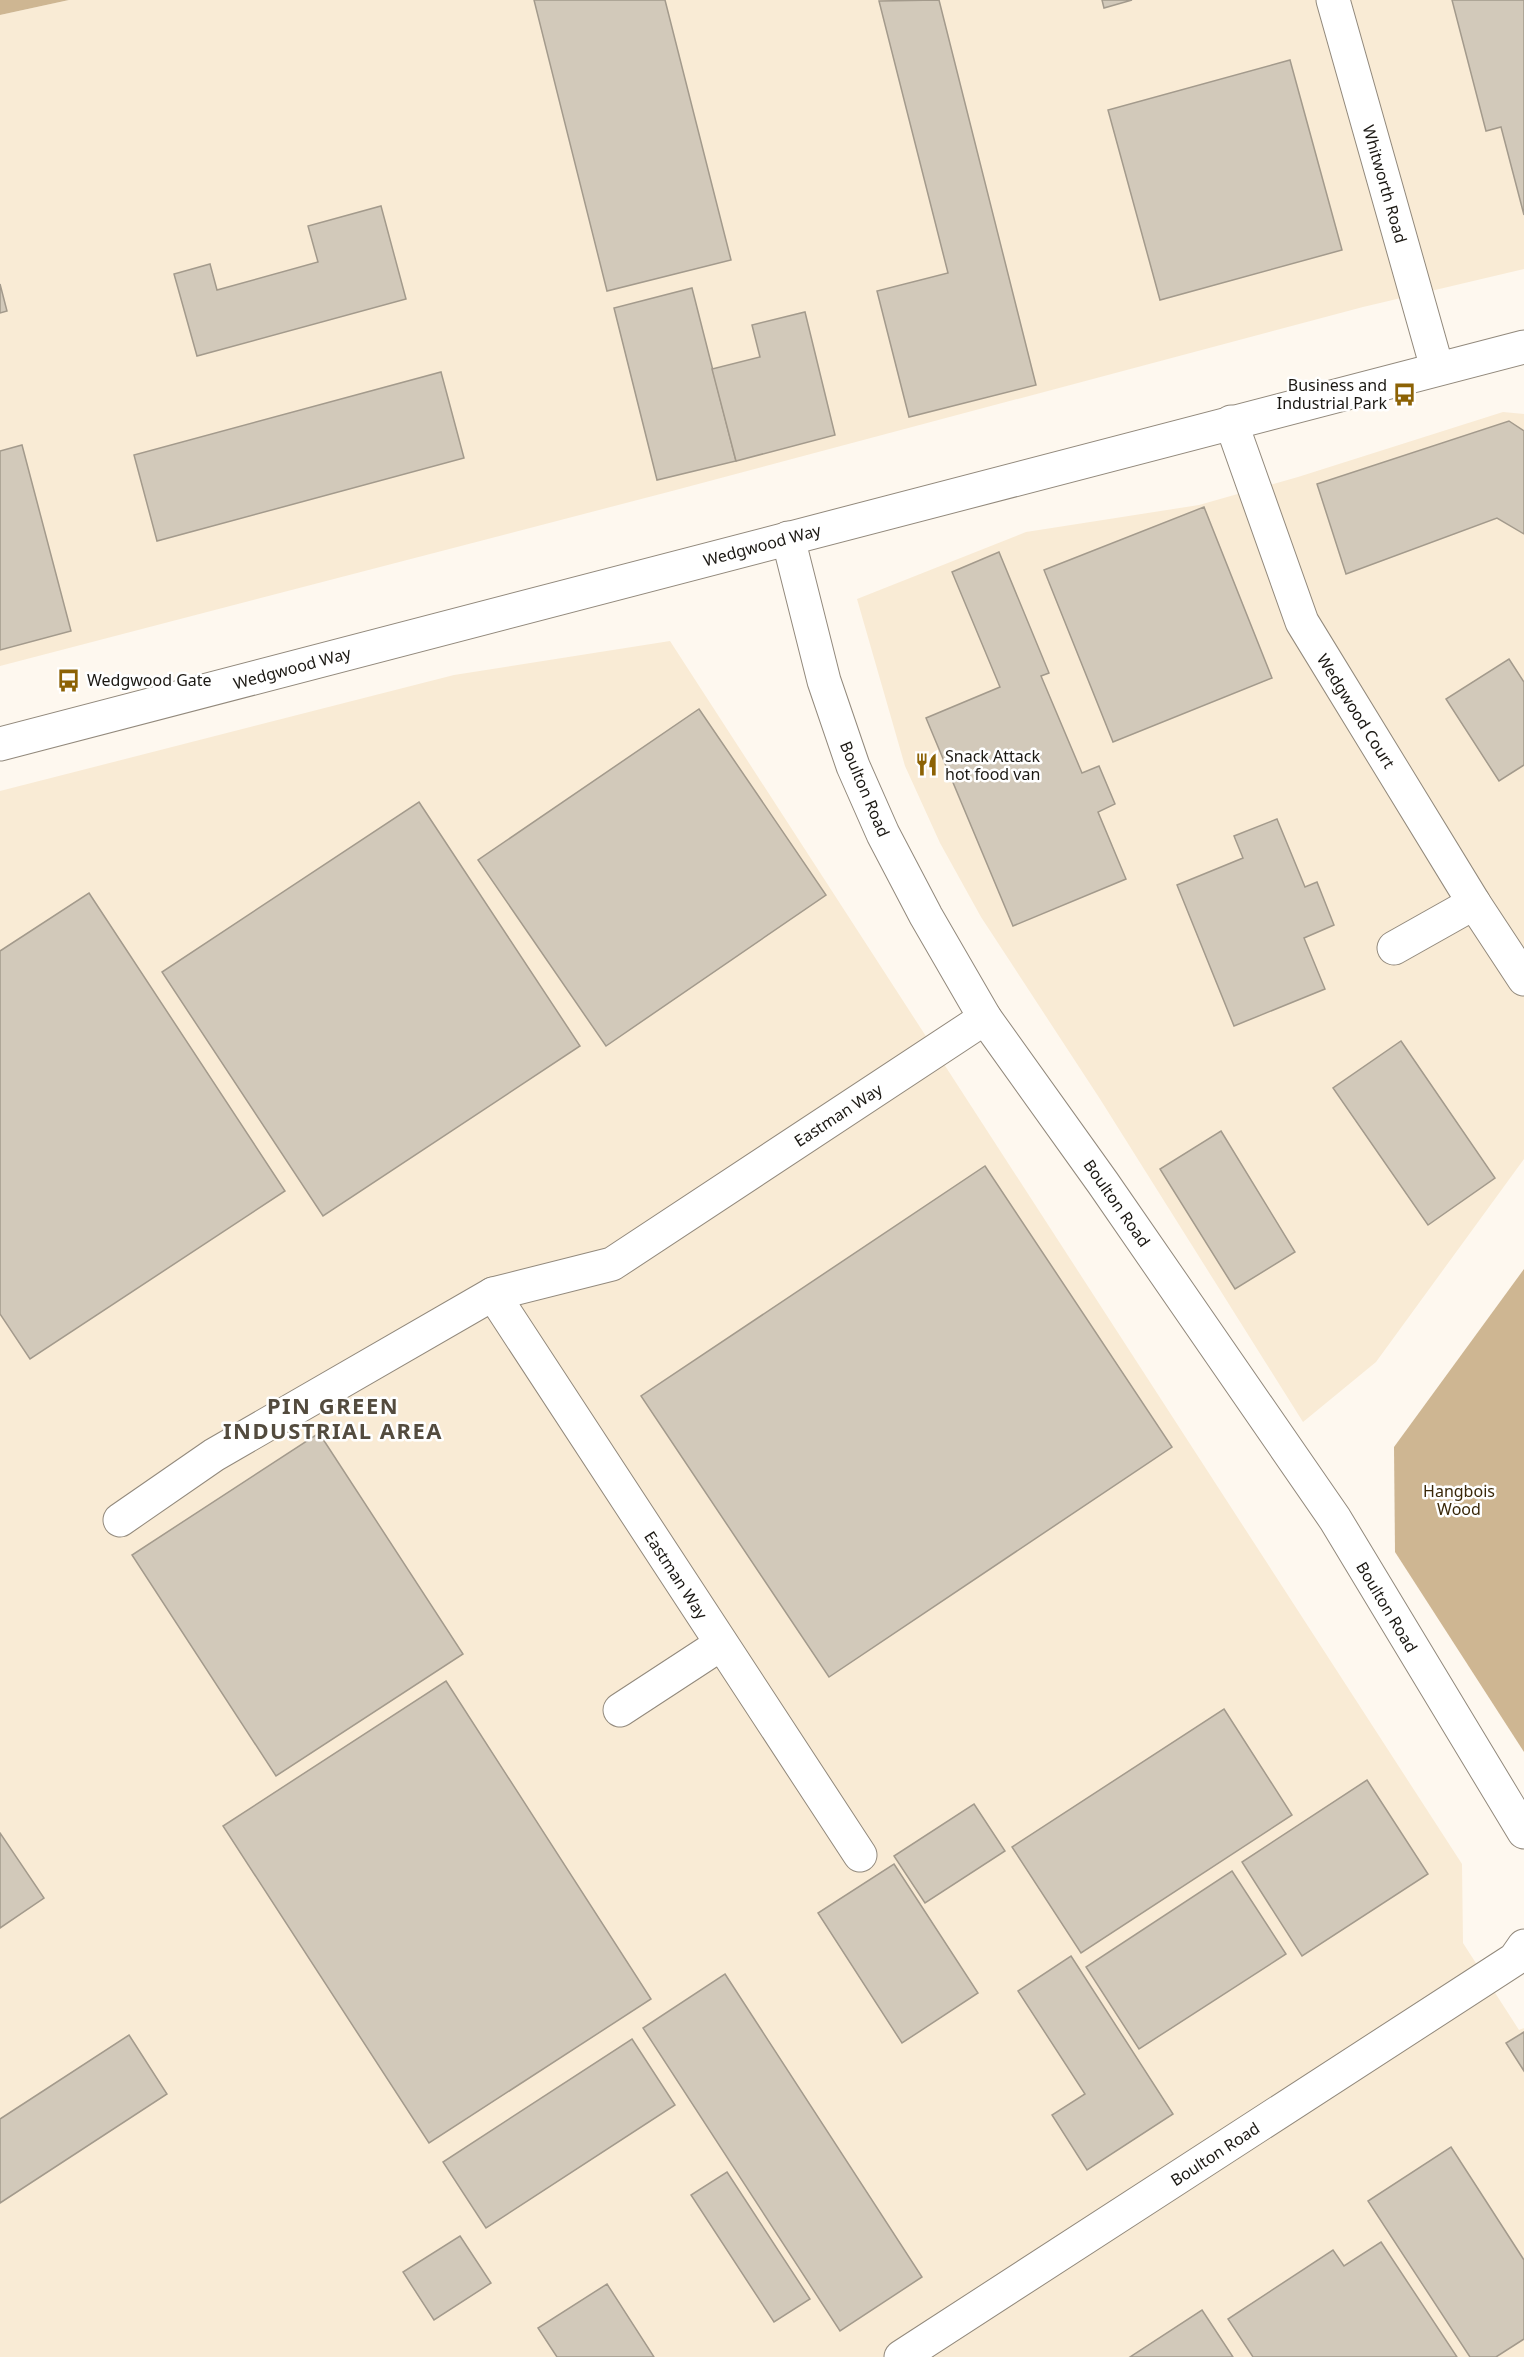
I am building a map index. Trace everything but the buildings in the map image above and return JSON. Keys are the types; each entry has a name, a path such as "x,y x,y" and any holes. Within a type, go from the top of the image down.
{"street":[{"name":"Whitworth Road","path":"1333,0 1437,368"},
{"name":"Wedgwood Way","path":"0,744 1524,347"},
{"name":"Wedgwood Court","path":"1231,422 1302,622 1474,903 1524,979"},
{"name":"Boulton Road","path":"788,538 824,681 853,766 883,834 985,1018 1103,1183 1335,1520 1524,1832"},
{"path":"1394,948 1474,903"},
{"name":"Eastman Way","path":"120,1520 214,1455 493,1294 612,1264 985,1018"},
{"name":"Eastman Way","path":"493,1294 860,1855"},
{"path":"620,1710 721,1644"},
{"name":"Boulton Road","path":"901,2357 1515,1959 1524,1946"}],"shaded area":[{"path":"69,0 1524,0 1524,269 1363,307 672,491 0,666 0,15"},
{"path":"1503,412 1524,414 1524,1159 1376,1362 1303,1422 1100,1099 981,917 940,843 905,766 857,599 1026,532 1199,505 1298,477"},
{"path":"670,641 1462,1864 1463,1943 1519,2030 1524,2028 1524,2357 0,2357 0,791 454,675"}],"green space":[{"path":"0,0 69,0 0,15"},
{"name":"Hangbois Wood","path":"1524,1269 1524,1752 1395,1552 1394,1447"}],"place":[{"name":"Business and Industrial Park","path":"1405,394"},
{"name":"Wedgwood Gate","path":"69,680"},
{"name":"Snack Attack hot food van","path":"927,765"}],"district":[{"name":"PIN GREEN INDUSTRIAL AREA","path":"333,1418"}]}
